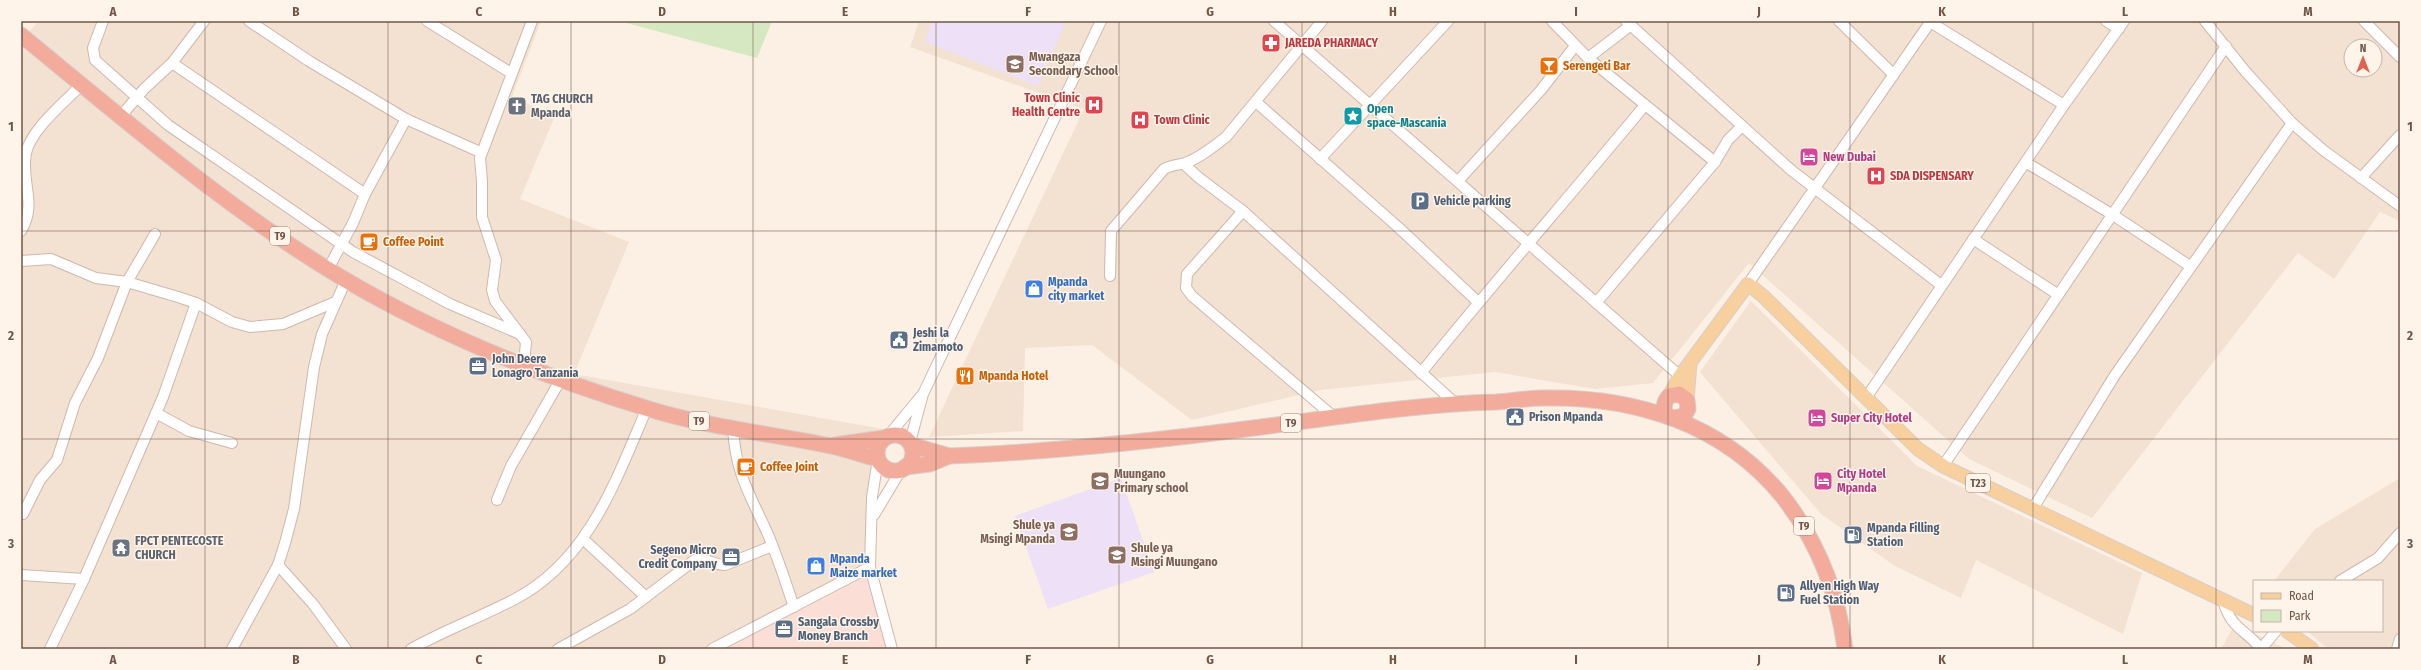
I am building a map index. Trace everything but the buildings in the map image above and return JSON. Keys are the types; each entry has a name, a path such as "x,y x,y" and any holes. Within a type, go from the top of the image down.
{"highway":[{"name":"T9","path":"21,35 121,116 248,215 346,280 455,336 561,379 647,408 733,429 829,445 878,459 887,469 903,469 930,464 949,456 1091,447 1334,417 1456,404 1543,398 1583,400 1633,406 1671,418 1712,434"},
{"name":"T9","path":"1633,406 1679,394 1688,402 1712,434 1748,462 1774,486 1796,513 1814,542 1828,574 1845,649"},
{"path":"1668,398 1664,406 1671,418 1684,416 1688,409 1688,402"},
{"name":"T9","path":"829,445 887,437 904,437 911,444 949,456"},
{"path":"878,459 879,444 887,437"},
{"path":"903,469 913,455 911,444"}],"main road":[{"path":"1668,398 1680,376 1748,284"},
{"name":"T23","path":"1748,284 1763,296 1918,449 1943,466 2032,510 2253,615"},
{"path":"1688,402 1690,364"},
{"path":"2288,632 2312,649"}],"street":[{"path":"103,21 93,48 95,60 168,125 199,144 220,162 369,261 450,304 520,334"},
{"path":"121,116 136,98 172,63 204,21"},
{"path":"249,21 316,65 406,119 480,152"},
{"path":"427,21 511,73"},
{"path":"524,365 526,342 499,309 492,290 496,260 482,216 480,152 532,21"},
{"path":"911,444 923,394 1101,21"},
{"path":"1274,21 1680,376"},
{"path":"1110,276 1109,238 1116,223 1164,169 1171,165 1184,164 1202,154 1226,137 1322,21"},
{"path":"1320,159 1448,21"},
{"path":"1552,21 1574,46 1715,162"},
{"path":"1839,21 1893,74"},
{"path":"1748,284 1931,21 2064,105"},
{"path":"1866,398 1941,285 2027,163 2064,105 2121,25 2106,21"},
{"path":"2205,21 2292,124 2323,150 2400,206"},
{"path":"2364,21 2400,58"},
{"path":"1588,58 1629,23 1814,189 1941,285"},
{"path":"1458,182 1540,90 1574,46"},
{"path":"1943,466 2057,294 2113,215 2226,46"},
{"path":"172,63 364,194"},
{"path":"21,231 28,217 29,209 25,166 28,145 44,124 82,84"},
{"path":"1256,102 1398,227 1478,302"},
{"path":"1421,373 1478,302 1530,244 1645,105"},
{"path":"328,269 342,244 364,194 406,119"},
{"path":"2032,510 2115,374 2292,124"},
{"path":"1596,303 1715,162 1728,140 1742,126"},
{"path":"2360,178 2400,134"},
{"path":"2027,163 2113,215 2190,266"},
{"path":"1184,164 1198,177 1243,211 1456,404"},
{"path":"1243,211 1187,274 1186,288 1192,296 1334,417"},
{"path":"23,514 40,480 57,460 75,403 98,358 126,282 155,234"},
{"path":"1973,239 2057,294"},
{"path":"21,261 51,259 96,278 126,282 196,303 232,322 243,326 259,327 292,321 335,302"},
{"path":"232,649 278,565 294,509 314,367 322,334 346,280"},
{"path":"50,649 84,579 156,413 196,303"},
{"path":"497,500 511,466 561,379"},
{"path":"887,437 923,394"},
{"path":"411,649 516,598 554,569 583,539 606,503 647,408"},
{"path":"156,413 189,431 232,443"},
{"path":"733,429 737,465 772,546 794,607"},
{"path":"878,459 872,497 873,516 870,567 892,649"},
{"path":"873,516 903,469"},
{"path":"2342,580 2378,558 2400,533"},
{"path":"583,539 646,597"},
{"path":"558,649 646,597 696,560 704,559 718,565 725,564 772,546"},
{"path":"278,565 313,604 346,649"},
{"path":"712,649 870,567"},
{"path":"21,575 84,579"},
{"path":"2223,600 2226,612 2238,629 2261,649 2275,632"},
{"path":"2397,649 2400,639"}],"shaded area":[{"path":"39,21 541,21 512,97 555,116 520,199 629,242 574,374 883,429 870,567 712,649 21,649 21,40"},
{"path":"919,21 2400,21 2400,221 2380,212 2334,279 2298,253 2092,518 1969,459 1749,263 1653,383 1595,389 1495,372 1320,390 1192,420 1092,345 1025,348 1023,431 929,437 1084,109 910,47"},
{"name":"Mwangaza Secondary School","path":"932,21 1066,21 1038,86 925,42"},
{"path":"1751,301 1917,466 2142,573 2123,634 1976,560 1961,598 1895,566 1821,514 1700,372"},
{"path":"1121,478 1154,572 1048,609 1015,516"},
{"path":"2400,478 2400,649 2328,649 2308,632 2383,632 2383,580 2275,580 2315,529"},
{"path":"870,567 892,649 712,649"},
{"path":"2235,624 2286,649 2221,649"}],"green space":[{"path":"619,21 772,21 757,58"}],"place":[{"name":"JAREDA PHARMACY","path":"1271,43"},
{"name":"Mwangaza Secondary School","path":"1015,64"},
{"name":"Serengeti Bar","path":"1549,66"},
{"name":"Town Clinic Health Centre","path":"1094,105"},
{"name":"TAG CHURCH Mpanda","path":"517,106"},
{"name":"Open space-Mascania","path":"1353,116"},
{"name":"Town Clinic","path":"1140,120"},
{"name":"New Dubai","path":"1809,157"},
{"name":"SDA DISPENSARY","path":"1876,176"},
{"name":"Vehicle parking","path":"1420,201"},
{"name":"Coffee Point","path":"369,242"},
{"name":"Mpanda city market","path":"1034,289"},
{"name":"Jeshi la Zimamoto","path":"899,340"},
{"name":"John Deere Lonagro Tanzania","path":"478,366"},
{"name":"Mpanda Hotel","path":"965,376"},
{"name":"Prison Mpanda","path":"1515,417"},
{"name":"Super City Hotel","path":"1817,418"},
{"name":"Coffee Joint","path":"746,467"},
{"name":"Muungano Primary school","path":"1100,481"},
{"name":"City Hotel Mpanda","path":"1823,481"},
{"name":"Shule ya Msingi Mpanda","path":"1069,532"},
{"name":"Mpanda Filling Station","path":"1853,535"},
{"name":"FPCT PENTECOSTE CHURCH","path":"121,548"},
{"name":"Shule ya Msingi Muungano","path":"1117,555"},
{"name":"Segeno Micro Credit Company","path":"731,557"},
{"name":"Mpanda Maize market","path":"816,566"},
{"name":"Allyen High Way Fuel Station","path":"1786,593"},
{"name":"Sangala Crossby Money Branch","path":"784,629"}]}
